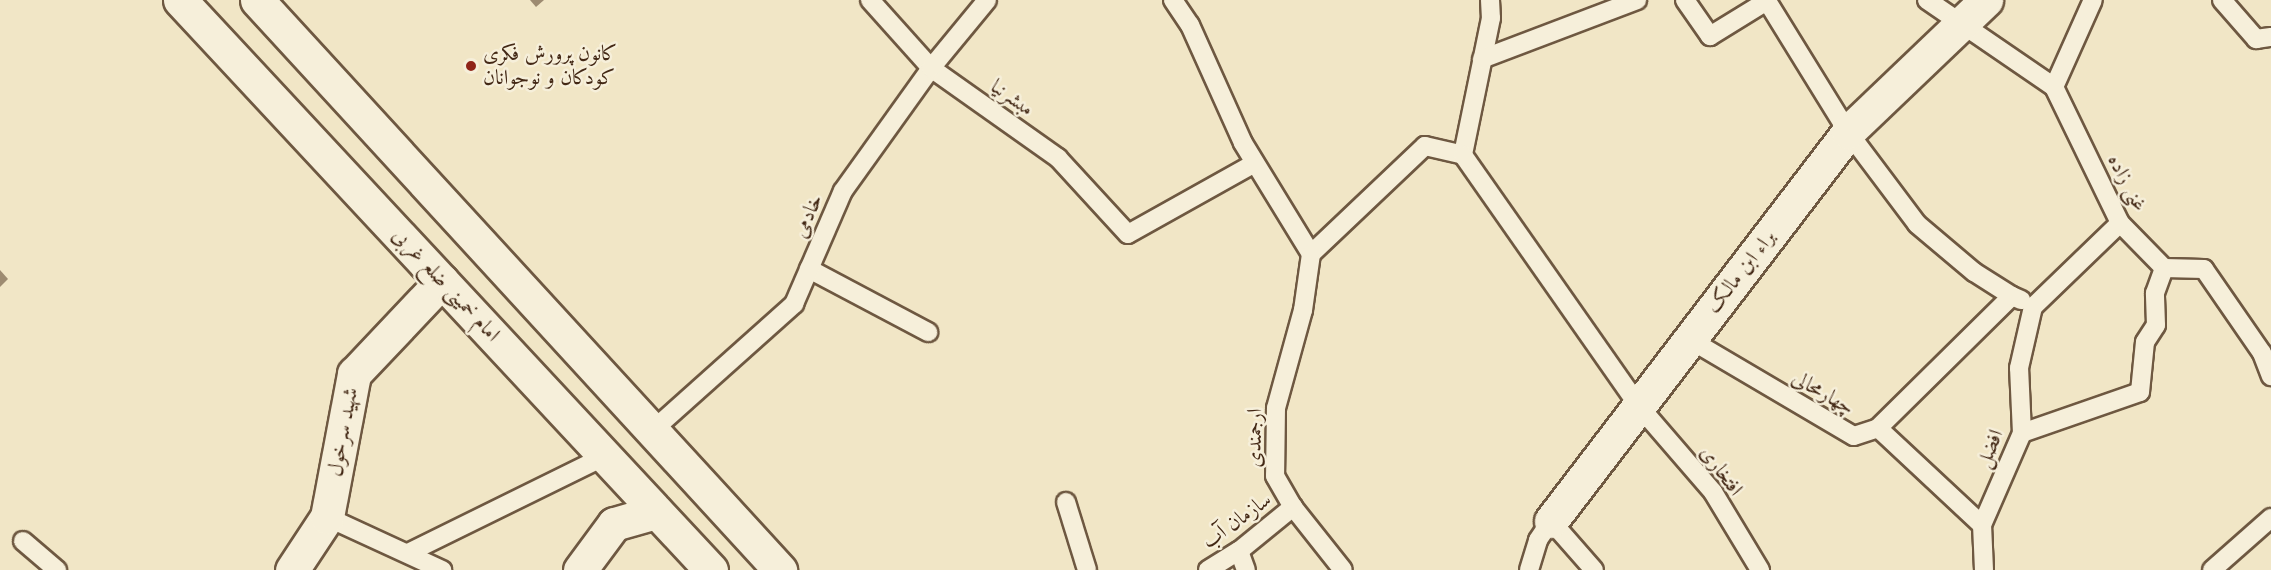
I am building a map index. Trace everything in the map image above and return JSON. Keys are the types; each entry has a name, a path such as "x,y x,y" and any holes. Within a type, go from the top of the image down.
{"main road":[{"name":"امام خمینی ضلع غربی","path":"180,0 711,570"},
{"path":"257,0 780,570"},
{"name":"براء ابن مالک","path":"1551,521 1848,132 1986,0"},
{"name":"شهید سرخول","path":"292,570 327,517 354,374 442,281"},
{"path":"580,570 614,524 656,512 694,477"}],"lane":[{"name":"مبشرنیا","path":"870,0 931,68 1058,158 1128,234 1255,163"},
{"name":"خادمی","path":"652,431 794,304 843,191 931,68 987,0"},
{"path":"1173,0 1190,25 1255,163 1311,254 1425,146 1463,155 1491,18 1490,0"},
{"path":"1482,59 1637,0"},
{"path":"1685,0 1710,36 1767,0 1848,132 1917,224 1974,272 2012,296 2033,306 2121,223"},
{"path":"1927,0 1963,22 2054,87 2093,0"},
{"path":"2223,0 2256,39 2271,37"},
{"name":"غنی زاده","path":"2054,87 2121,223 2164,268"},
{"name":"افتخاری","path":"1463,155 1638,405 1713,492 1760,570"},
{"name":"ارجمندی","path":"1311,254 1303,310 1276,408 1275,476 1293,507 1343,570"},
{"path":"2022,434 2140,392 2145,342 2156,325 2155,293 2164,268 2204,269 2262,353 2271,376"},
{"path":"809,269 928,332"},
{"path":"1878,428 2012,296"},
{"name":"افضل","path":"1984,570 1982,525 2022,434 2019,368 2033,306"},
{"name":"چهارمحالی","path":"1689,339 1854,436 1878,428 1982,525"},
{"path":"408,553 604,456"},
{"path":"1066,502 1087,570"},
{"name":"سازمان آب","path":"1208,570 1239,551 1293,507"},
{"path":"327,517 442,570"},
{"path":"2212,570 2271,518"},
{"path":"1551,521 1594,570"},
{"name":"براء ابن مالک","path":"1529,570 1538,540 1551,521"},
{"path":"23,541 57,570"},
{"path":"1239,551 1246,570"}],"building":[{"path":"530,0 544,0 536,7"},
{"path":"0,270 8,279 0,287"}],"place":[{"name":"کانون پرورش فکری کودکان و نوجوانان","path":"471,66"}]}
